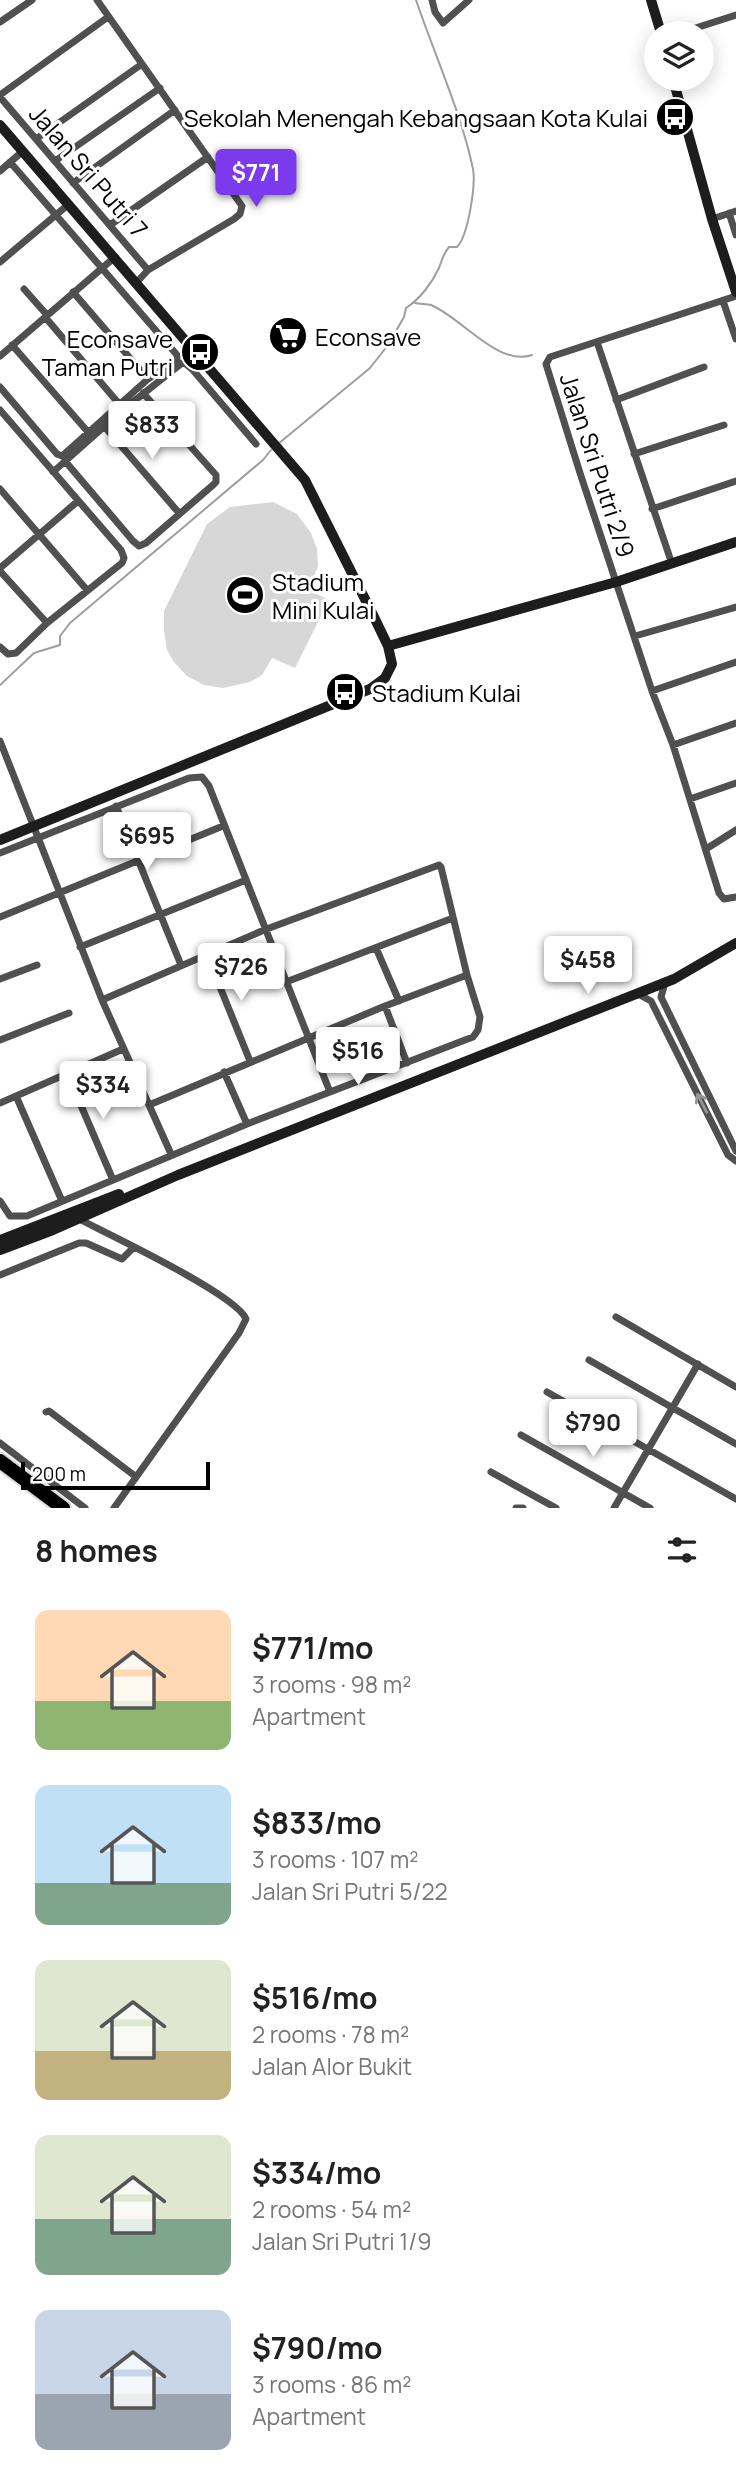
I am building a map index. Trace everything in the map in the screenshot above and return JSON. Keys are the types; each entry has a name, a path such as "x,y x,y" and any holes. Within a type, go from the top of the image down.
{"highway":[{"path":"0,1461 63,1508"},
{"path":"0,1471 51,1508"}],"street":[{"path":"1,19 32,0"},
{"path":"97,0 240,203 242,211 234,219 148,270 137,282"},
{"path":"432,0 435,12 443,23 469,0"},
{"path":"651,0 657,21"},
{"path":"714,22 736,15"},
{"path":"0,96 108,17"},
{"path":"36,139 142,64"},
{"path":"55,162 160,88"},
{"path":"671,564 597,342 723,301 736,294 676,91"},
{"name":"Jalan Sri Putri 7","path":"0,96 148,270"},
{"path":"73,183 175,110"},
{"path":"0,125 305,480 387,646 391,668 385,678 370,689 0,840"},
{"path":"0,171 23,151"},
{"path":"110,225 208,157"},
{"path":"10,162 177,355 177,359 148,379 88,432 53,472"},
{"path":"0,262 69,204"},
{"path":"712,219 732,212 736,235"},
{"path":"0,356 115,257"},
{"path":"24,289 120,405"},
{"path":"73,292 148,379"},
{"path":"723,301 736,339"},
{"name":"Jalan Sri Putri 2/9","path":"597,342 547,360 547,369 652,691 673,745 719,893 724,899 736,897"},
{"path":"12,345 88,432"},
{"path":"63,459 177,365 186,363 256,444"},
{"path":"616,400 704,367"},
{"path":"0,387 136,544 142,546 216,482 216,475 144,393"},
{"path":"0,410 121,550 124,558 122,563 12,655 0,646"},
{"path":"634,454 724,425"},
{"path":"104,426 179,513"},
{"path":"652,509 736,481"},
{"path":"0,489 87,590"},
{"path":"47,623 0,569 78,501"},
{"path":"387,646 616,582 736,542"},
{"path":"635,636 736,607"},
{"path":"652,691 736,662"},
{"path":"673,745 736,723"},
{"path":"0,741 40,838 80,947 171,1154"},
{"path":"0,853 189,778 202,777 209,786 330,1092"},
{"path":"690,799 736,783"},
{"path":"116,806 181,965"},
{"path":"0,917 223,826"},
{"path":"706,849 736,830"},
{"path":"0,1201 5,1211 17,1217 27,1216 171,1154 473,1037 478,1030 480,1017 439,865 264,930 102,1000"},
{"path":"80,947 246,880"},
{"path":"286,982 453,918"},
{"path":"0,1240 178,1175 665,983 736,943"},
{"path":"376,948 399,1001"},
{"path":"207,955 250,1061"},
{"path":"0,979 37,965"},
{"path":"149,1105 250,1061 467,975"},
{"path":"665,983 661,997 736,1151"},
{"path":"638,993 651,1001 728,1155 736,1161"},
{"path":"385,1006 407,1063"},
{"path":"0,1040 69,1013"},
{"path":"0,1103 124,1049"},
{"path":"224,1072 247,1124"},
{"path":"67,1073 113,1180"},
{"path":"16,1097 62,1201"},
{"path":"74,1215 199,1281 239,1308 246,1319 239,1333 114,1508"},
{"path":"0,1250 74,1215"},
{"path":"0,1228 5,1232 20,1232"},
{"path":"0,1275 79,1243 86,1243 122,1259 134,1247"},
{"path":"615,1317 736,1387"},
{"path":"589,1360 736,1444"},
{"path":"614,1508 698,1364"},
{"path":"547,1392 736,1499"},
{"path":"46,1412 49,1411 135,1476"},
{"path":"521,1435 650,1508"},
{"path":"0,1443 85,1508"},
{"path":"491,1472 556,1508"},
{"path":"516,1508 523,1508"}],"shaded area":[{"name":"Stadium Mini Kulai","path":"273,502 297,514 311,533 317,549 318,566 309,590 329,600 295,668 272,658 262,675 250,682 223,688 204,685 187,676 167,650 164,611 207,524 230,507"}],"waterway":[{"path":"278,444 370,368 388,345 404,317 406,308 425,290 449,247 457,247 465,232 472,198 473,169 455,105 416,0"},
{"path":"415,303 431,305 443,311 493,348 506,354 519,357 532,355"},
{"path":"0,685 34,653 60,645 60,636 70,623 263,460 271,450"}],"place":[{"name":"Sekolah Menengah Kebangsaan Kota Kulai","path":"675,117"},
{"name":"Econsave","path":"288,336"},
{"name":"Econsave Taman Putri","path":"200,352"},
{"name":"Stadium Mini Kulai","path":"245,595"},
{"name":"Stadium Kulai","path":"345,692"}]}
